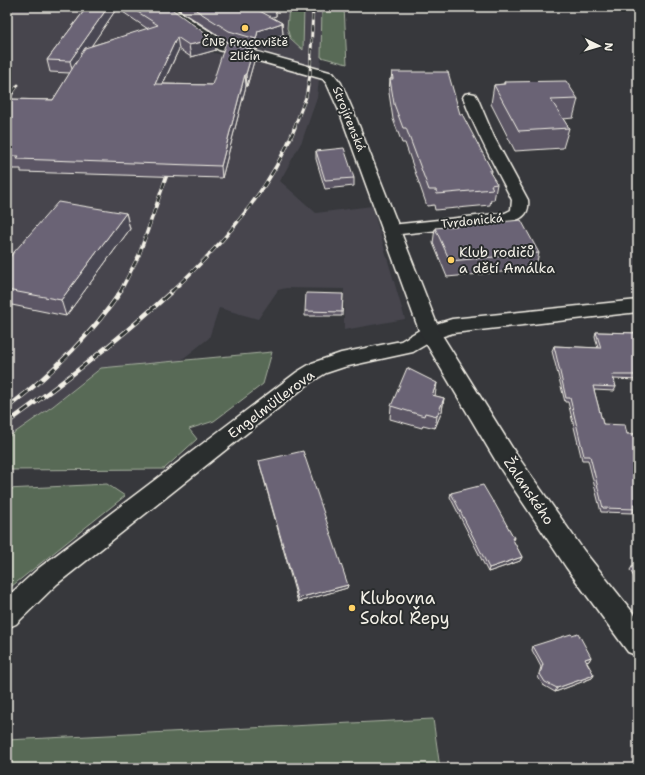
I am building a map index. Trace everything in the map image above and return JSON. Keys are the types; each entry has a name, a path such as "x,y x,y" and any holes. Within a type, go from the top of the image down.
{"street":[{"name":"Strojírenská","path":"164,7 224,47 310,70 330,78 340,95 430,333"},
{"name":"Tvrdonická","path":"391,230 504,218 519,213 521,208 520,200 486,137 470,97"},
{"name":"Engelmüllerova","path":"7,615 48,576 304,377 319,368 341,360 406,347 430,333 452,326 638,306"},
{"name":"Žalanského","path":"430,333 508,461 575,559 638,642"}],"shaded area":[{"path":"7,7 152,7 210,52 300,73 301,64 220,41 172,7 289,7 288,28 303,49 304,7 322,7 322,50 317,98 302,141 280,181 316,213 372,206 405,319 344,330 344,289 286,288 278,290 258,319 219,308 209,338 180,361 101,368 53,406 7,438"}],"green space":[{"path":"289,7 304,7 303,50 290,38 287,28"},
{"path":"322,7 344,7 347,64 321,57"},
{"path":"272,352 263,384 214,421 189,429 197,439 164,469 7,470 7,438 53,406 101,368"},
{"path":"107,484 125,496 7,590 7,489"},
{"path":"433,719 440,768 7,768 7,740"}],"building":[{"path":"87,7 108,7 70,61 47,60"},
{"path":"130,7 169,7 215,39 189,45 177,37 155,84 212,85 226,42 253,50 245,74 221,166 17,159 19,156 7,156 7,99 53,100 85,48 158,25"},
{"name":"ČNB Pracoviště Zličín","path":"191,7 268,7 258,10 282,23 258,31 256,39 229,31"},
{"path":"392,72 448,72 460,114 462,114 492,171 489,171 497,184 491,185 493,189 437,194 436,190 429,190 406,128 403,128 394,104 390,79 393,79"},
{"path":"566,81 578,99 551,100 569,128 519,131 494,85 505,84 504,82"},
{"path":"344,148 354,178 325,180 316,151"},
{"path":"58,202 126,213 61,300 7,290 7,260"},
{"path":"521,220 539,253 450,261 435,228"},
{"path":"306,293 343,294 342,312 305,311"},
{"path":"596,332 638,333 638,375 612,375 616,387 593,386 603,424 625,425 627,434 638,434 638,486 635,486 638,504 634,504 636,509 603,508 590,456 584,456 570,398 566,398 554,346 601,348"},
{"path":"407,368 437,383 432,395 444,398 437,416 425,413 424,416 391,406"},
{"path":"303,451 348,585 298,598 259,461"},
{"path":"483,485 514,538 512,538 522,557 489,568 451,493"},
{"path":"578,633 591,657 585,659 594,675 557,688 545,682 540,674 543,664 533,646"}],"railway":[{"path":"294,128 306,97 310,75 313,7"},
{"path":"7,101 18,85"},
{"path":"171,292 208,256 258,195 285,150 295,127"},
{"path":"120,292 139,255 170,166"},
{"path":"7,408 39,382 69,354 96,324 121,291"},
{"path":"7,423 91,360 172,291"}],"place":[{"name":"ČNB Pracoviště Zličín","path":"245,28"},
{"name":"Klub rodičů a dětí Amálka","path":"451,260"},
{"name":"Klubovna Sokol Řepy","path":"352,608"}]}
